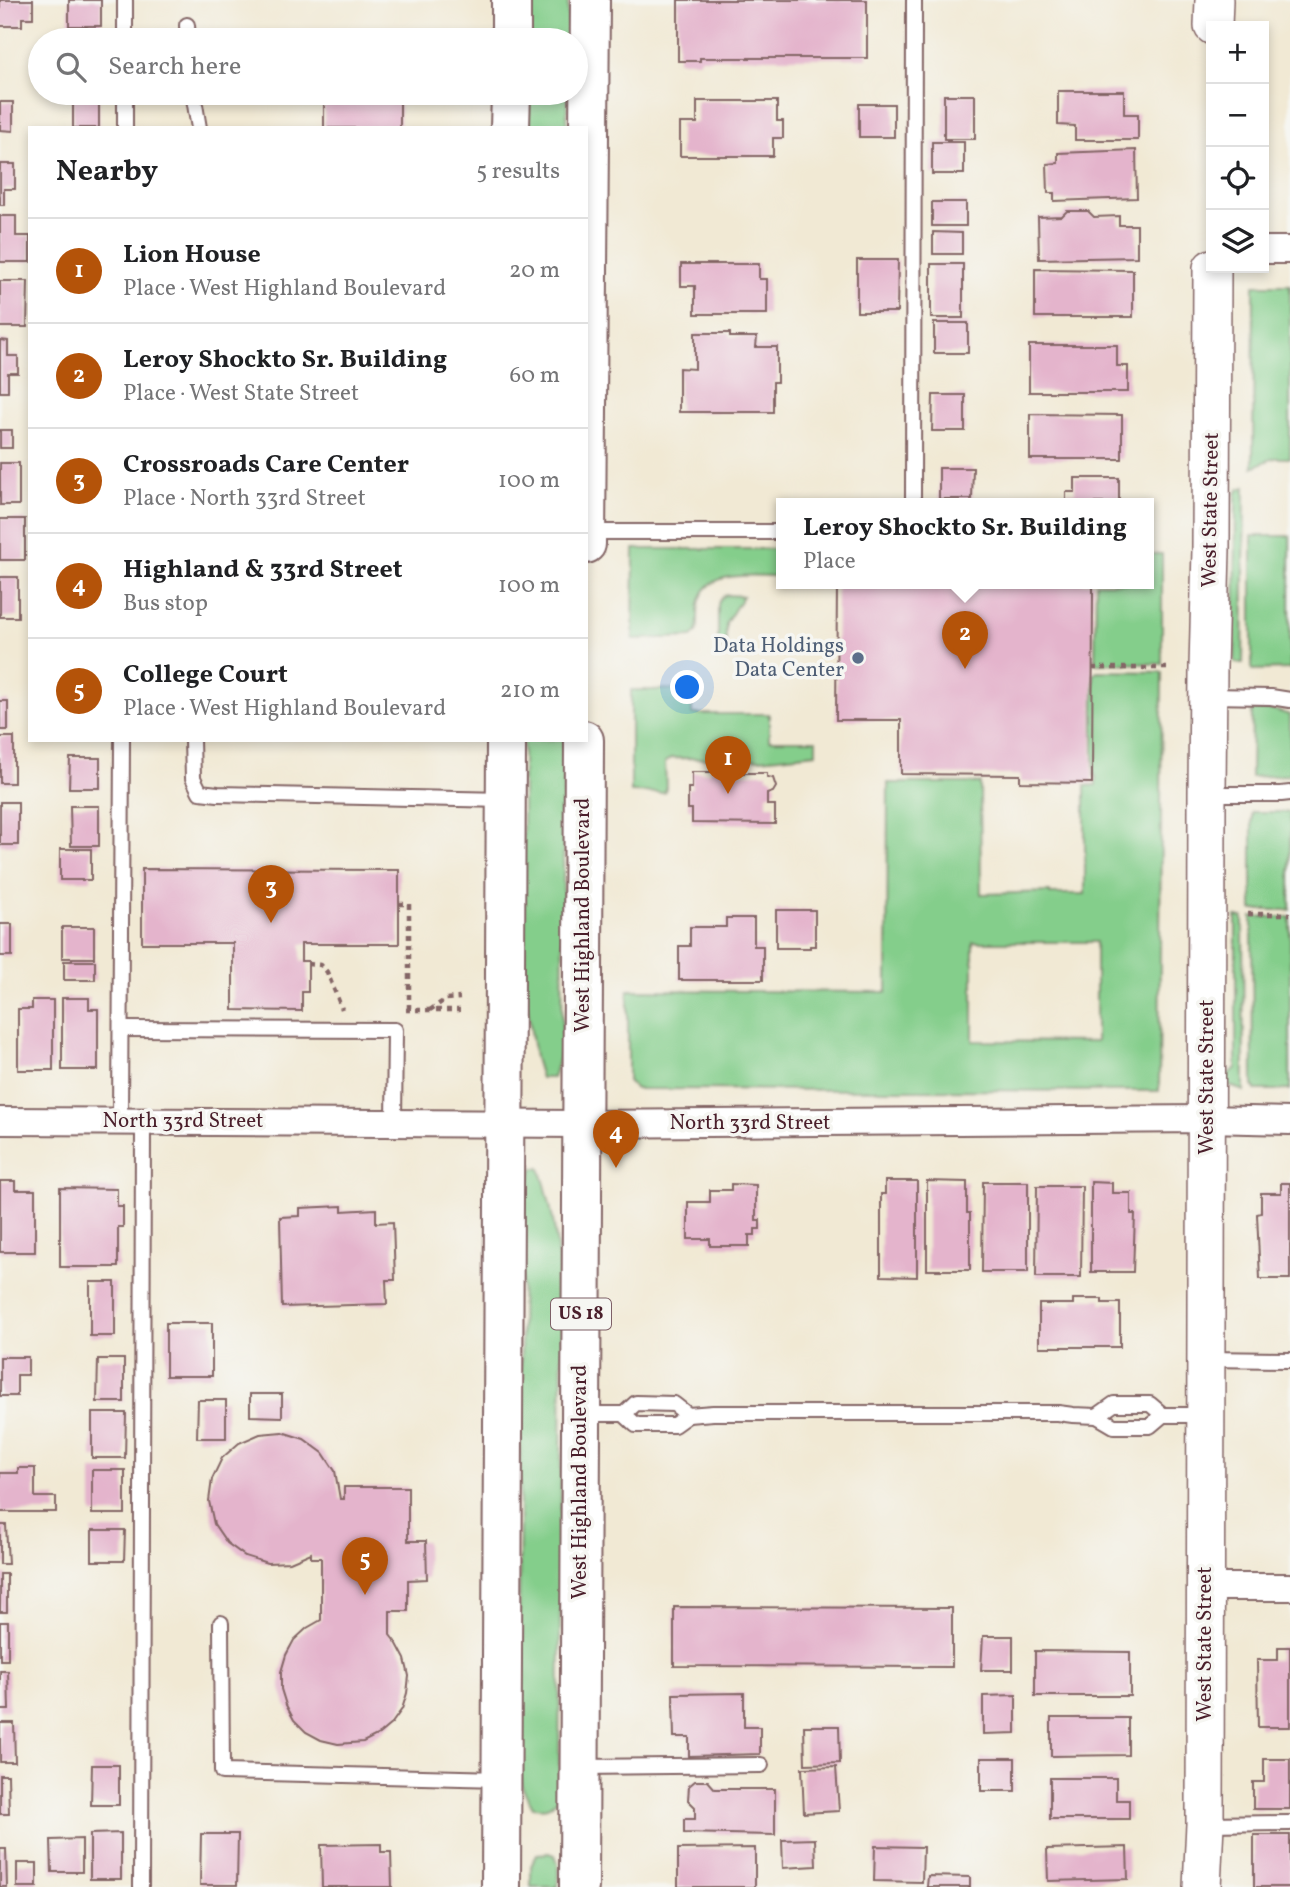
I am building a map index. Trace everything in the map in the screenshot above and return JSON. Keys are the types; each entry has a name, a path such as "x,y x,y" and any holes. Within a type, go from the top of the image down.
{"main road":[{"path":"511,0 511,28"},
{"path":"588,158 590,0"},
{"path":"510,126 511,105"},
{"path":"501,1887 506,742"},
{"name":"West Highland Boulevard","path":"579,1887 584,742"}],"street":[{"path":"1213,21 1214,0"},
{"path":"1269,250 1290,250"},
{"name":"West State Street","path":"1202,1887 1205,1824 1207,696 1211,549 1212,273"},
{"name":"North 33rd Street","path":"0,1121 581,1124 1207,1119 1290,1121"},
{"path":"1205,1587 1290,1587"}],"lane":[{"path":"125,0 125,28"},
{"path":"913,498 914,0"},
{"path":"187,24 187,28"},
{"path":"125,105 125,126"},
{"path":"195,105 198,126"},
{"path":"588,531 776,531"},
{"path":"1207,696 1290,700"},
{"path":"122,742 121,1029 132,1120 141,1887"},
{"path":"192,742 193,778 200,792 506,800"},
{"path":"1207,794 1290,793"},
{"path":"121,1029 395,1030 394,1122"},
{"path":"1207,1359 1290,1360"},
{"path":"580,1414 624,1414 636,1403 674,1404 688,1415"},
{"path":"1097,1416 1114,1404 1150,1404 1163,1415"},
{"path":"624,1414 636,1425 674,1425 688,1415 713,1413 1058,1413 1097,1416 1114,1426 1150,1426 1163,1415 1205,1415"},
{"path":"221,1623 222,1772 502,1779"},
{"path":"579,1767 761,1765"},
{"path":"1205,1824 1290,1823"}],"path":[{"path":"1092,668 1169,668"},
{"path":"399,904 409,904 409,1010"},
{"path":"1248,914 1290,914"},
{"path":"308,964 321,965 327,972 348,1030"},
{"path":"429,1010 446,999 460,998"}],"green space":[{"path":"527,0 568,0 568,28 527,28"},
{"path":"526,105 567,105 567,126 526,126"},
{"path":"1254,285 1290,285 1290,458 1274,458 1253,467"},
{"path":"1245,487 1243,663 1235,663 1236,494 1239,489"},
{"path":"1252,536 1290,536 1290,669 1252,670"},
{"path":"634,549 776,549 776,576 732,576 711,584 703,592 699,604 697,632 692,637 633,639"},
{"path":"1154,554 1162,554 1162,664 1095,663 1096,589 1154,589"},
{"path":"726,595 743,596 726,623 726,646 722,649 718,644 718,604"},
{"path":"1097,671 1162,672 1159,1091 636,1089 628,1081 628,990 887,992 888,783 980,783 981,894 1085,894 1085,786 1096,785 1094,674","holes":["973,942 1096,942 1096,1042 973,1041"]},
{"path":"631,690 689,690 692,694 692,714 769,714 769,740 816,740 816,753 760,759 672,758 665,762 664,793 631,792"},
{"path":"1252,710 1274,710 1290,715 1290,775 1251,777"},
{"path":"523,742 564,742 562,1047 553,1078 541,1078 535,1058 523,977"},
{"path":"1252,812 1290,812 1290,910 1252,910"},
{"path":"1236,917 1243,917 1244,1091 1227,1085 1227,1075 1236,1068"},
{"path":"1252,917 1290,917 1290,1090 1255,1090 1253,1087"},
{"path":"533,1168 540,1168 550,1204 562,1316 559,1798 550,1806 541,1808 533,1807 523,1789 518,1761 522,1205"},
{"path":"537,1854 555,1855 558,1863 558,1887 531,1887 531,1866"}],"building":[{"path":"0,0 33,0 33,18 22,18 22,26 0,26"},
{"path":"69,0 101,0 101,26 69,26"},
{"path":"678,0 867,0 867,58 700,58 700,61 678,61"},
{"path":"1058,91 1124,91 1124,114 1138,114 1138,140 1075,140 1075,126 1058,125"},
{"path":"944,95 975,95 975,139 944,139"},
{"path":"697,101 777,101 777,121 783,121 783,138 773,138 773,156 680,156 680,123 697,123"},
{"path":"0,102 13,102 13,131 0,130"},
{"path":"859,104 894,104 894,137 859,137"},
{"path":"73,105 99,105 99,126 73,126"},
{"path":"324,105 400,105 400,126 324,126"},
{"path":"932,142 964,142 964,174 932,174"},
{"path":"1136,150 1137,198 1054,201 1054,193 1048,193 1047,164 1058,163 1058,153"},
{"path":"0,164 15,164 15,189 4,189 4,205 0,205"},
{"path":"932,202 966,202 966,226 932,226"},
{"path":"1067,211 1088,211 1094,217 1119,216 1119,225 1137,225 1137,257 1039,259 1038,217 1062,216"},
{"path":"0,216 16,216 16,236 28,236 28,262 0,262"},
{"path":"933,232 962,233 962,254 933,254"},
{"path":"857,260 898,260 897,312 857,312"},
{"path":"681,264 759,264 759,279 767,279 767,314 695,314 695,286 681,286"},
{"path":"931,264 963,264 963,318 931,318"},
{"path":"1035,269 1133,270 1133,317 1035,317"},
{"path":"0,281 28,281 27,327 0,327"},
{"path":"934,323 968,323 968,353 934,353"},
{"path":"695,333 730,333 730,337 757,337 756,347 777,347 777,382 773,382 773,412 679,412 679,368 695,369"},
{"path":"0,340 8,341 8,356 18,356 18,373 8,373 8,392 0,392"},
{"path":"1029,345 1117,345 1117,366 1128,366 1128,392 1029,392"},
{"path":"933,395 965,395 965,431 932,431"},
{"path":"1030,414 1122,415 1122,459 1030,459"},
{"path":"0,430 12,430 12,448 0,448"},
{"path":"0,463 19,463 19,505 0,505"},
{"path":"939,468 973,468 972,498 939,498"},
{"path":"1075,478 1119,478 1119,498 1066,498 1066,492 1075,492"},
{"path":"0,519 25,519 25,560 0,560"},
{"path":"0,577 18,577 18,617 0,617"},
{"path":"837,589 1093,589 1092,783 1020,782 1020,775 901,774 901,720 836,720"},
{"path":"0,701 8,701 8,730 0,730"},
{"path":"0,737 14,737 14,783 0,783"},
{"path":"70,758 100,758 100,788 69,788"},
{"path":"712,764 738,764 738,773 767,773 767,777 773,778 776,787 773,792 767,794 767,805 775,805 775,824 692,823 692,809 688,809 688,788 692,788 692,772 711,772"},
{"path":"0,802 18,802 18,845 0,845"},
{"path":"70,806 99,806 99,846 71,846"},
{"path":"60,849 91,849 91,880 60,880"},
{"path":"142,869 399,870 399,944 301,944 301,961 308,961 308,992 302,992 302,1011 233,1010 233,943 142,943"},
{"path":"776,910 815,910 815,946 776,948"},
{"path":"726,918 754,918 754,946 763,946 763,980 679,980 679,946 690,946 690,927 726,927"},
{"path":"0,924 12,924 12,956 0,956"},
{"path":"62,927 94,927 94,958 62,958"},
{"path":"64,961 95,961 95,980 64,980"},
{"path":"62,998 89,998 89,1009 98,1009 98,1070 62,1070"},
{"path":"32,1000 53,1000 53,1070 18,1070 18,1009 32,1009"},
{"path":"0,1181 15,1181 15,1190 35,1190 35,1252 0,1252"},
{"path":"885,1181 917,1181 917,1277 881,1276 881,1194 885,1194"},
{"path":"927,1181 967,1182 970,1270 927,1270"},
{"path":"983,1182 1028,1182 1028,1272 982,1272"},
{"path":"1091,1182 1112,1183 1112,1193 1131,1193 1131,1214 1135,1214 1133,1272 1091,1272"},
{"path":"1281,1183 1290,1183 1290,1279 1260,1279 1257,1214 1261,1213 1261,1193 1281,1193"},
{"path":"731,1184 756,1185 756,1220 760,1220 760,1229 755,1229 755,1235 749,1235 749,1246 710,1246 710,1239 688,1239 688,1202 710,1202 710,1190 731,1190"},
{"path":"1037,1186 1082,1186 1081,1277 1036,1277"},
{"path":"60,1188 117,1189 117,1206 123,1206 123,1227 118,1227 118,1267 60,1267"},
{"path":"342,1206 342,1211 376,1209 376,1223 393,1222 395,1280 386,1280 387,1304 282,1307 280,1217 300,1216 300,1208"},
{"path":"90,1282 115,1282 115,1336 90,1336"},
{"path":"1073,1299 1102,1299 1102,1303 1120,1303 1120,1347 1039,1347 1039,1304 1073,1304"},
{"path":"166,1323 212,1323 212,1376 166,1376"},
{"path":"0,1357 28,1357 28,1375 17,1375 17,1396 0,1396"},
{"path":"98,1359 124,1359 124,1402 97,1402"},
{"path":"250,1394 282,1394 282,1417 250,1416"},
{"path":"198,1400 226,1400 226,1438 197,1438"},
{"path":"92,1413 126,1413 125,1458 92,1458"},
{"path":"282,1432 304,1439 323,1453 335,1471 340,1499 344,1499 344,1487 408,1487 408,1541 426,1541 427,1579 408,1580 408,1611 390,1611 390,1635 405,1659 409,1676 402,1709 392,1723 379,1734 363,1742 338,1744 321,1740 306,1732 294,1720 281,1689 281,1672 294,1640 321,1620 321,1558 311,1558 311,1553 290,1562 267,1563 245,1556 227,1543 214,1524 209,1501 212,1479 222,1458 239,1443 260,1434"},
{"path":"18,1468 35,1468 35,1497 56,1497 56,1512 0,1512 0,1473 18,1473"},
{"path":"92,1470 125,1470 125,1514 92,1514"},
{"path":"0,1525 6,1525 8,1564 0,1564"},
{"path":"92,1530 125,1530 124,1561 92,1561"},
{"path":"0,1574 7,1574 7,1612 0,1612"},
{"path":"674,1607 952,1608 952,1667 674,1666"},
{"path":"0,1622 8,1622 8,1660 0,1660"},
{"path":"983,1636 1013,1636 1013,1670 981,1670"},
{"path":"1278,1647 1290,1647 1290,1727 1258,1727 1257,1660 1278,1660"},
{"path":"1035,1651 1130,1652 1130,1696 1035,1696"},
{"path":"0,1671 8,1671 9,1710 0,1710"},
{"path":"744,1693 744,1727 760,1727 760,1754 689,1756 689,1737 674,1737 673,1694"},
{"path":"1016,1695 1016,1733 983,1734 983,1696"},
{"path":"1051,1718 1128,1718 1128,1755 1051,1756"},
{"path":"0,1723 14,1723 15,1762 0,1762"},
{"path":"804,1726 839,1726 840,1763 805,1764"},
{"path":"981,1758 1015,1758 1015,1791 981,1791"},
{"path":"1264,1759 1290,1759 1290,1809 1253,1809 1253,1782 1264,1782"},
{"path":"92,1765 119,1765 119,1805 91,1805"},
{"path":"836,1767 839,1811 804,1813 802,1768"},
{"path":"0,1775 8,1775 9,1814 0,1814"},
{"path":"1050,1778 1116,1778 1116,1800 1129,1800 1129,1819 1050,1819"},
{"path":"695,1781 708,1781 715,1789 775,1789 775,1835 684,1833 684,1819 695,1819 695,1807 688,1800 689,1786"},
{"path":"121,1833 121,1879 90,1879 90,1834"},
{"path":"201,1834 238,1834 237,1885 200,1885"},
{"path":"1254,1835 1290,1835 1290,1887 1254,1887"},
{"path":"82,1839 82,1872 52,1872 51,1840"},
{"path":"815,1839 816,1866 783,1868 782,1840"},
{"path":"381,1844 381,1852 391,1852 392,1887 322,1887 321,1845"},
{"path":"875,1846 923,1847 922,1882 874,1881"},
{"path":"1127,1847 1128,1879 1048,1881 1047,1849"},
{"path":"755,1848 755,1887 678,1887 678,1849"},
{"path":"0,1849 6,1849 7,1887 0,1887"},
{"path":"17,1863 37,1863 37,1887 17,1887"},
{"path":"928,1876 970,1877 970,1887 927,1887"}],"place":[{"name":"Data Holdings Data Center","path":"858,658"},
{"name":"Leroy Shockto Sr. Building","path":"965,669"},
{"name":"Lion House","path":"728,794"},
{"name":"Crossroads Care Center","path":"271,923"},
{"name":"Highland & 33rd Street","path":"616,1168"},
{"name":"College Court","path":"365,1595"}]}
